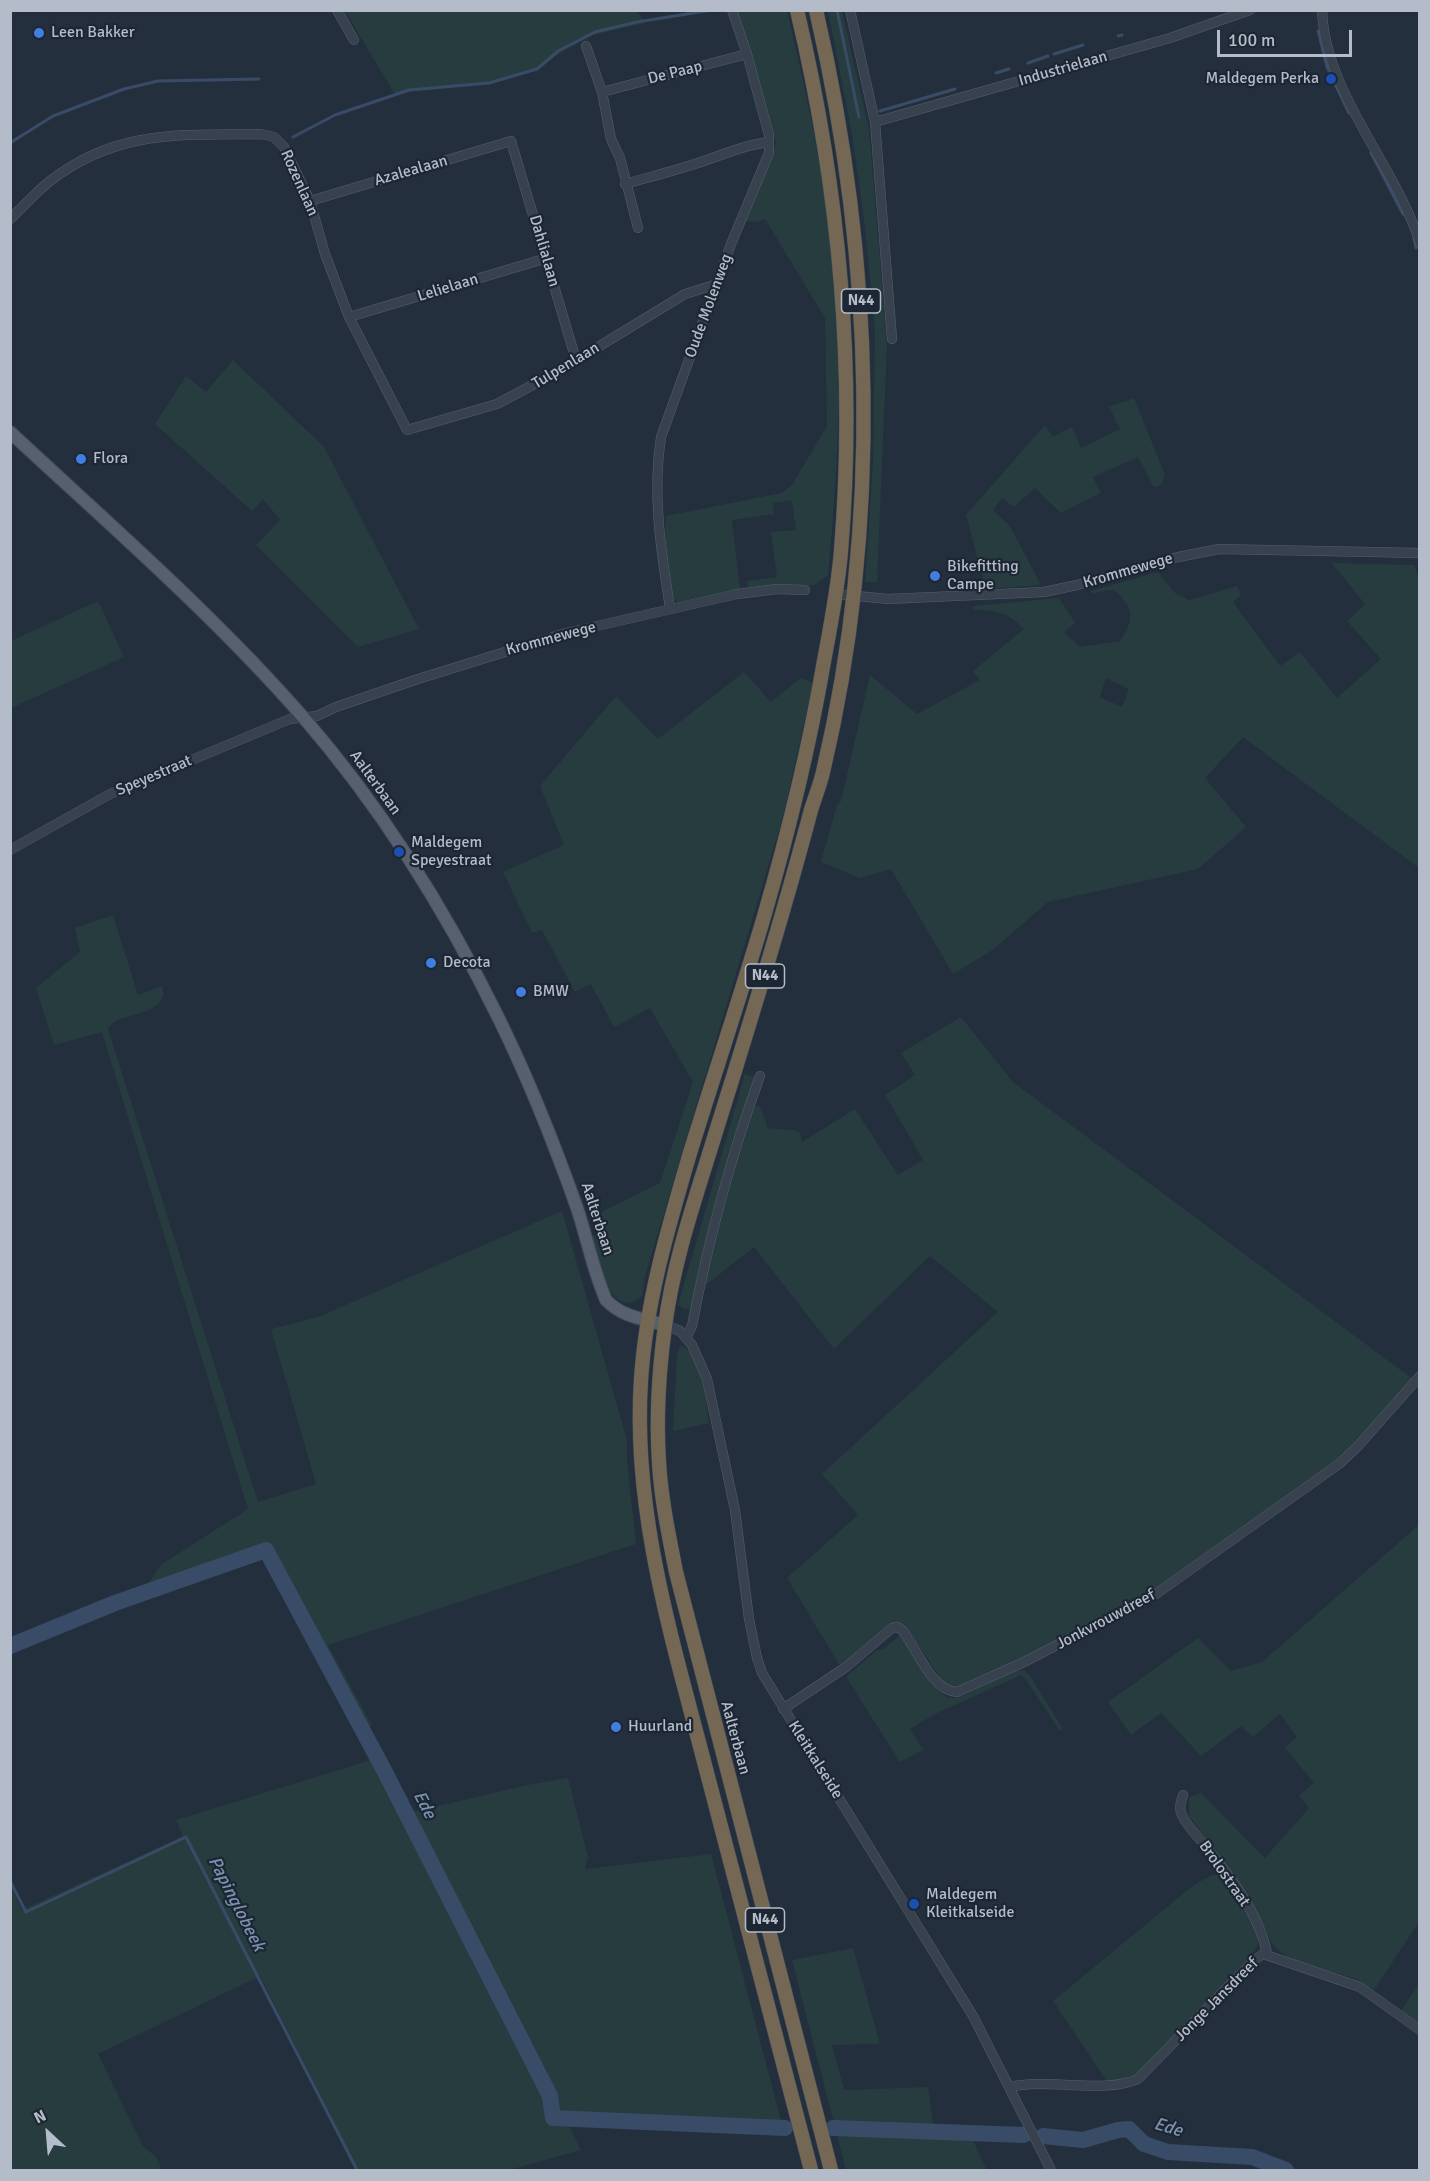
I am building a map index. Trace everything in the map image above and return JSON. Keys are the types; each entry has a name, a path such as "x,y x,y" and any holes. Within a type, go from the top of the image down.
{"highway":[{"name":"N44","path":"797,10 825,145 840,266 845,360 845,474 841,552 836,594 814,717 792,820 671,1218 651,1293 641,1377 640,1447 646,1517 656,1567 695,1727 811,2170"},
{"name":"N44","path":"665,1326 677,1264 688,1223 775,944 822,777 849,639 861,498 864,420 860,291 843,142 816,10"},
{"name":"Aalterbaan","path":"665,1326 658,1422 659,1461 666,1524 700,1670 831,2170"}],"main road":[{"name":"Aalterbaan","path":"10,432 214,623 304,718 360,789 399,844 439,908 499,1018 542,1112 578,1212 606,1300 621,1312 665,1326"}],"street":[{"path":"337,10 354,40"},
{"path":"626,184 699,163 715,155 769,142 747,54 732,10"},
{"path":"850,10 874,122 892,339"},
{"name":"Industrielaan","path":"874,122 1170,38 1250,10"},
{"path":"1323,10 1323,29 1341,86 1399,193 1412,220 1419,243"},
{"path":"586,46 602,92 611,138 620,158 638,228"},
{"name":"De Paap","path":"602,92 747,54"},
{"name":"Rozenlaan","path":"10,219 50,181 101,150 131,141 169,135 261,134 274,137 284,147 310,201 325,254 349,317 407,430"},
{"name":"Azalealaan","path":"310,201 512,141"},
{"name":"Dahlialaan","path":"512,141 576,360"},
{"name":"Oude Molenweg","path":"670,608 659,534 659,453 666,420 748,200 768,153 769,142"},
{"name":"Lelielaan","path":"349,317 547,258"},
{"name":"Tulpenlaan","path":"407,430 497,404 529,388 685,294 717,284"},
{"name":"Krommewege","path":"836,594 888,599 1044,592 1178,557 1219,549 1419,553"},
{"name":"Krommewege","path":"304,718 317,716 336,707 487,656 566,633 737,594 777,589 805,590"},
{"name":"Speyestraat","path":"10,850 110,794 290,719 304,718"},
{"path":"686,1338 692,1326 711,1238 760,1076"},
{"name":"Kleitkalseide","path":"665,1326 680,1331 686,1338 699,1357 707,1379 737,1520 749,1619 757,1658 768,1686 973,2016 1051,2170"},
{"name":"Jonkvrouwdreef","path":"783,1709 846,1667 892,1628 897,1627 902,1630 934,1680 942,1688 949,1692 957,1692 1024,1662 1118,1615 1156,1594 1339,1464 1359,1445 1419,1377"},
{"name":"Brolostraat","path":"1183,1795 1180,1808 1184,1818 1218,1862 1250,1912 1265,1940 1267,1954"},
{"name":"Jonge Jansdreef","path":"1010,2087 1026,2084 1114,2084 1138,2079 1258,1956 1267,1954 1291,1965 1360,1987 1419,2030"}],"green space":[{"path":"345,11 637,11 645,23 593,35 560,53 538,70 489,84 394,93"},
{"path":"737,11 787,11 804,83 824,192 833,265 839,370 836,473 828,575 814,585 748,588 747,581 777,577 771,532 796,530 792,500 773,503 774,514 732,520 740,589 677,602 672,596 665,541 666,516 782,493 792,485 827,426 825,318 765,219 757,222 743,221 776,143"},
{"path":"828,11 842,11 869,129 887,345 877,582 865,582 873,463 875,331 865,227 852,134"},
{"path":"233,360 324,447 419,629 358,647 256,545 280,520 263,499 252,511 155,424 186,376 206,392"},
{"path":"1134,398 1165,475 1161,485 1154,487 1138,457 1093,477 1101,493 1061,513 1035,488 1014,507 1002,498 993,510 1010,526 1041,585 986,589 966,515 1045,425 1053,437 1072,427 1081,448 1120,429 1109,407"},
{"path":"1332,563 1414,565 1419,580 1419,868 1243,737 1205,778 1246,827 1198,869 1048,902 991,951 953,974 891,869 860,878 821,862 837,805 841,801 870,675 917,714 980,680 973,671 1024,629 1007,616 995,612 973,610 973,606 1059,598 1075,623 1064,632 1080,647 1120,641 1127,630 1130,619 1126,603 1117,593 1110,590 1092,594 1091,591 1158,572 1175,593 1189,600 1237,586 1241,595 1233,602 1280,666 1300,652 1337,698 1381,659 1347,621 1365,604","holes":["1106,678 1129,689 1122,707 1100,697"]},
{"path":"98,601 124,657 11,708 11,641"},
{"path":"744,672 771,702 801,678 813,683 783,817 645,1276 642,1296 631,1303 622,1302 607,1284 596,1258 590,1237 599,1233 595,1215 660,1183 693,1082 650,1008 614,1027 591,984 575,992 542,930 532,933 503,872 564,845 540,786 616,696 658,739"},
{"path":"113,915 138,995 162,986 163,994 156,1006 117,1021 108,1029 258,1502 316,1484 271,1329 318,1317 562,1211 627,1440 636,1544 328,1645 372,1725 358,1733 264,1555 192,1583 188,1574 146,1591 145,1588 162,1564 248,1509 102,1032 54,1045 36,988 80,952 75,928"},
{"path":"961,1017 1013,1082 1414,1380 1338,1461 1154,1592 966,1686 952,1688 945,1685 909,1631 900,1624 888,1625 840,1666 787,1578 858,1515 822,1474 998,1312 930,1256 834,1349 754,1247 707,1284 698,1283 692,1308 685,1309 678,1305 745,1074 755,1078 748,1103 760,1107 768,1128 800,1132 802,1142 855,1109 898,1175 923,1160 885,1095 915,1075 901,1053"},
{"path":"680,1346 694,1356 698,1366 705,1391 709,1423 673,1431 677,1355"},
{"path":"1419,1525 1419,1922 1374,1990 1357,1979 1289,1959 1272,1944 1266,1930 1220,1856 1189,1816 1189,1798 1201,1793 1265,1858 1309,1808 1299,1796 1314,1783 1285,1748 1297,1737 1280,1714 1253,1737 1241,1726 1201,1756 1161,1713 1131,1735 1108,1702 1198,1638 1231,1671 1262,1662"},
{"path":"901,1635 946,1697 954,1698 964,1695 1014,1671 1024,1670 1063,1729 1060,1731 1021,1675 935,1714 910,1729 923,1750 900,1762 846,1677 877,1650 882,1650"},
{"path":"371,1760 400,1815 527,1785 568,1778 588,1857 585,1869 711,1854 784,2132 568,2123 581,2150 509,2170 358,2170 260,1976 98,2054 143,2146 156,2157 162,2170 11,2170 11,1887 22,1910 183,1836 176,1820"},
{"path":"1213,1875 1222,1875 1240,1903 1255,1930 1257,1947 1135,2076 1122,2080 1106,2080 1053,2001 1195,1884"},
{"path":"853,1948 880,2044 832,2045 844,2090 928,2087 934,2132 970,2134 987,2170 846,2170 792,1960"},
{"path":"1419,1983 1419,2025 1401,2011"},
{"path":"1122,2125 1135,2127 1145,2140 1173,2149 1250,2152 1300,2170 1291,2170 1249,2159 1171,2156 1139,2146 1127,2131 1082,2144 1050,2139 1046,2132 1083,2137"}],"waterway":[{"path":"293,137 335,115 409,90 489,83 537,69 558,51 595,32 637,22 712,10"},
{"path":"837,10 859,117"},
{"path":"1318,31 1327,67 1349,113"},
{"path":"1118,36 1122,35"},
{"path":"1054,54 1083,45"},
{"path":"1028,63 1048,56"},
{"path":"996,73 1009,69"},
{"path":"10,143 53,116 124,89 158,81 259,79"},
{"path":"880,111 955,89"},
{"path":"1371,153 1403,214"},
{"path":"1414,239 1416,248"},
{"name":"Ede","path":"10,1646 115,1603 266,1550 385,1772 550,2096 553,2118 785,2128"},
{"name":"Papinglobeek","path":"10,1881 26,1912 186,1837 357,2170"},
{"name":"Ede","path":"833,2128 1024,2135"},
{"name":"Ede","path":"1043,2136 1083,2140 1129,2129 1144,2144 1168,2152 1252,2157 1286,2170"}],"place":[{"name":"Leen Bakker","path":"39,33"},
{"name":"Maldegem Perka","path":"1331,79"},
{"name":"Flora","path":"81,459"},
{"name":"Bikefitting Campe","path":"935,576"},
{"name":"Maldegem Speyestraat","path":"399,852"},
{"name":"Decota","path":"431,963"},
{"name":"BMW","path":"521,992"},
{"name":"Huurland","path":"616,1727"},
{"name":"Maldegem Kleitkalseide","path":"914,1904"}]}
